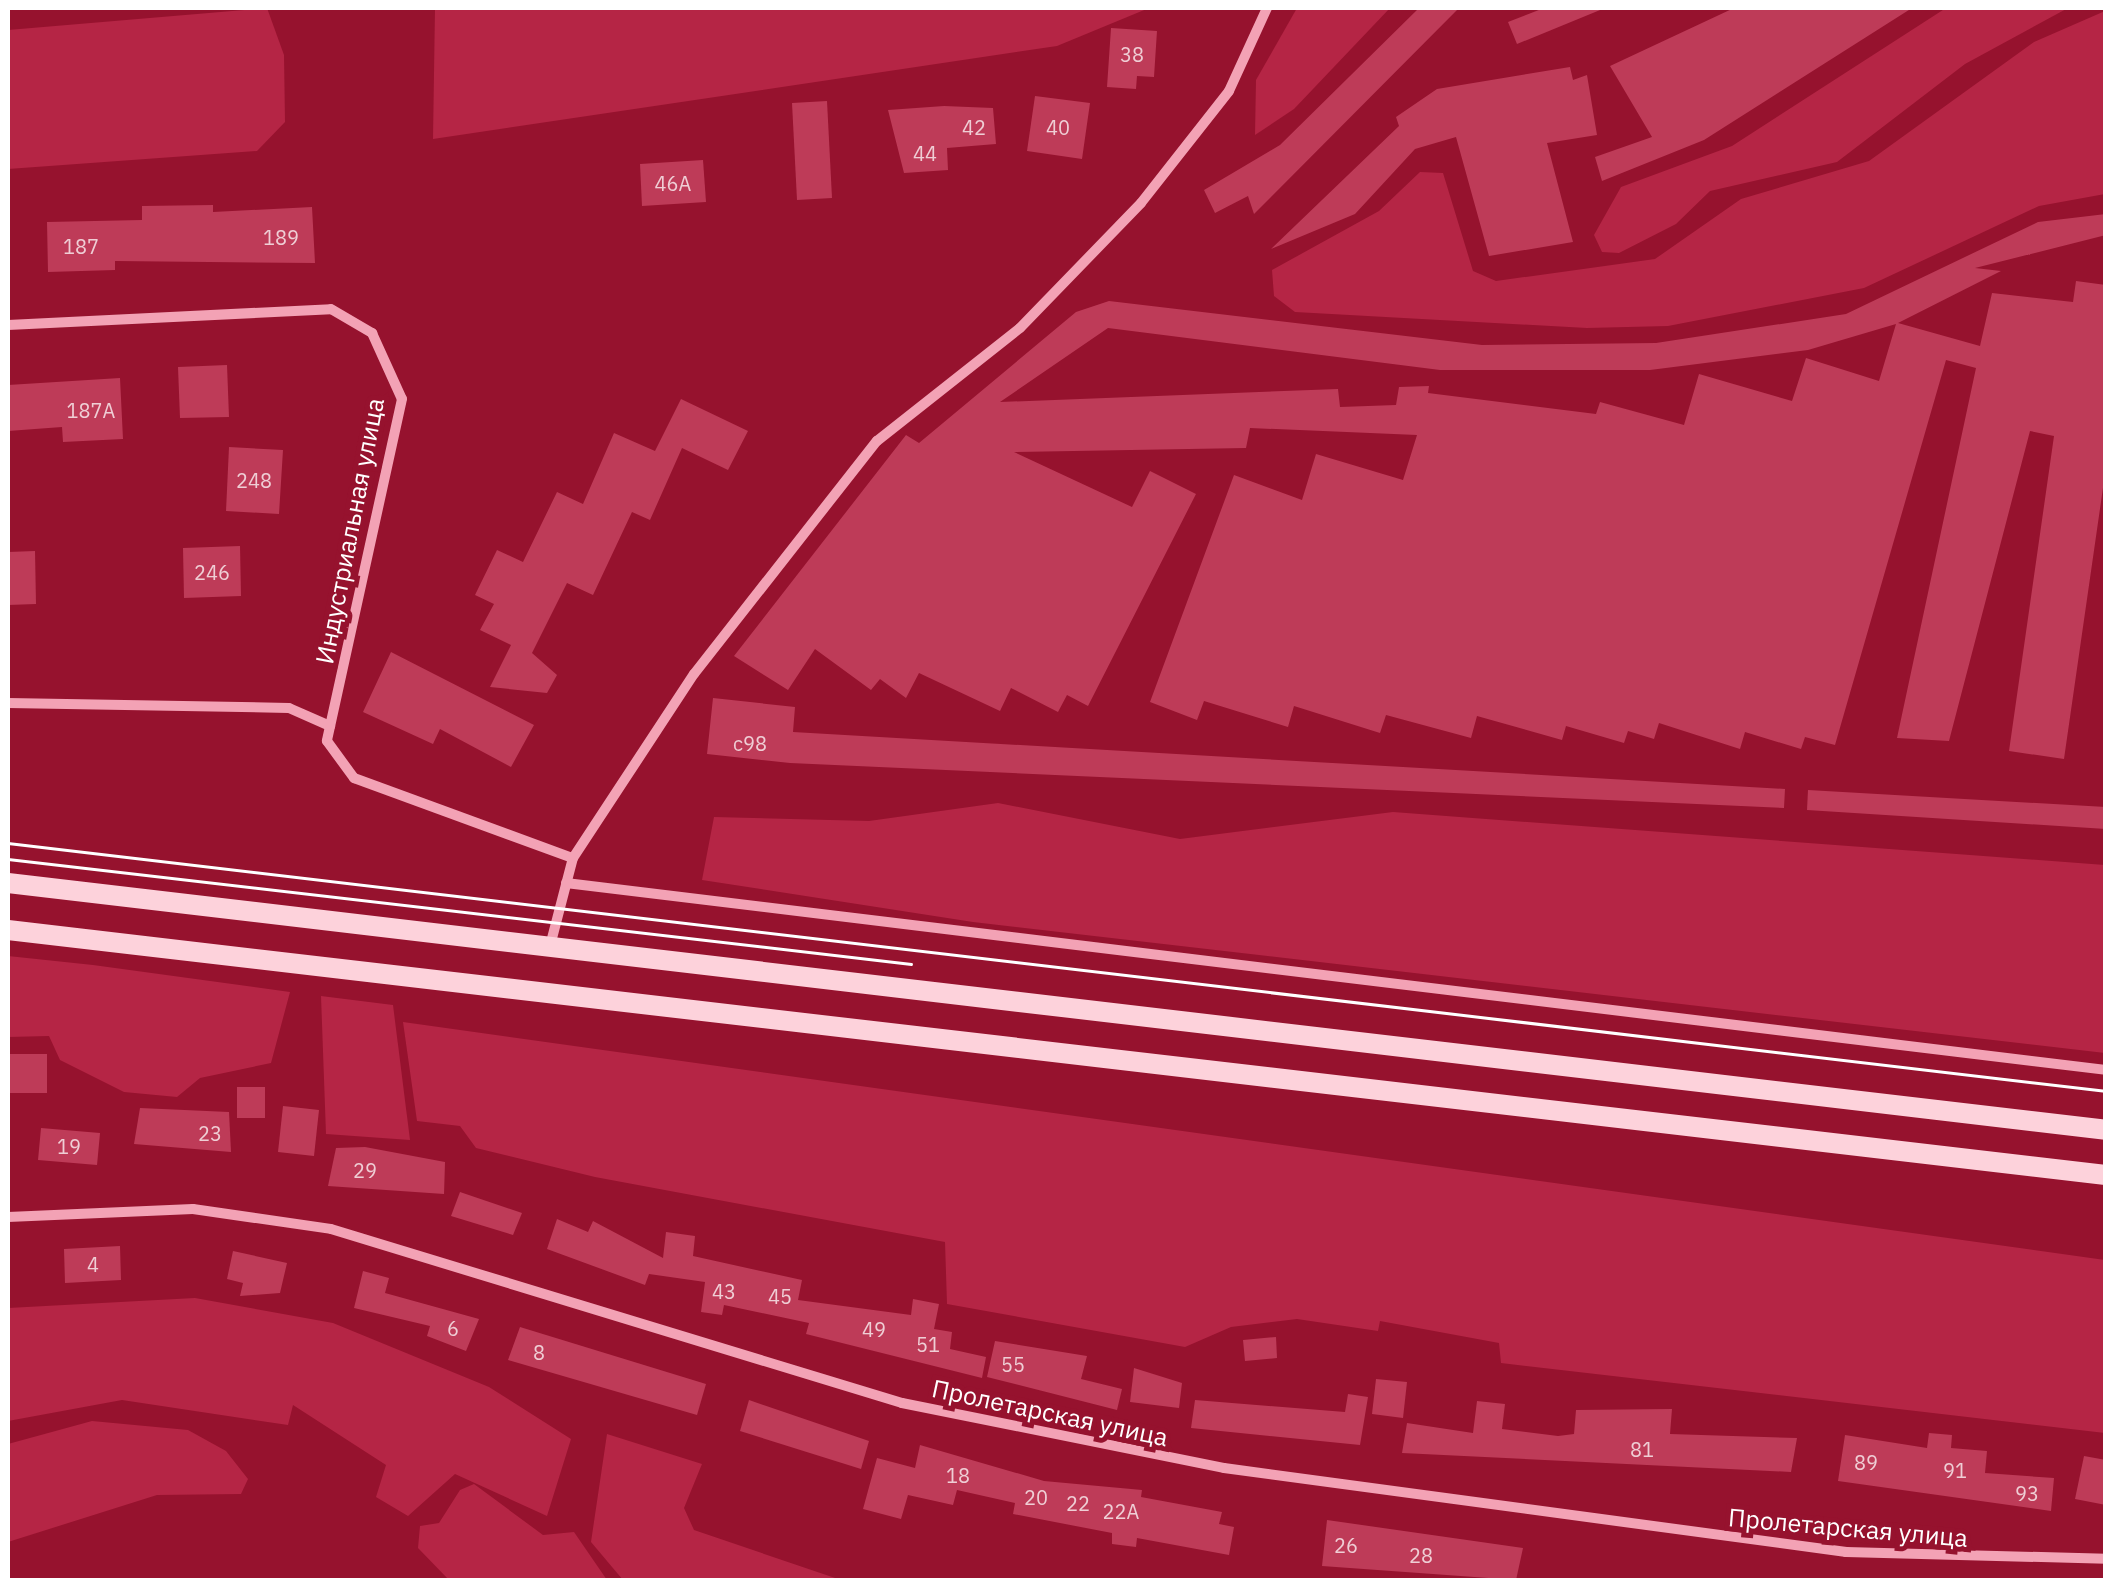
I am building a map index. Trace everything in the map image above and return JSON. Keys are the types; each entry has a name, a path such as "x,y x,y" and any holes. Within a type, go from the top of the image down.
{"main road":[{"path":"8,883 2106,1130"},
{"path":"8,930 2106,1175"}],"street":[{"path":"550,946 573,858 694,674 877,441 1020,328 1141,204 1229,91 1267,8"},
{"name":"Индустриальная улица","path":"8,325 332,309 372,333 402,398 330,726"},
{"path":"8,704 289,708 330,726 328,740 354,778 573,858"},
{"path":"566,883 2106,1070"},
{"name":"Пролетарская улица","path":"8,1217 193,1209 330,1229 902,1403 1224,1468 1846,1552 2106,1559"}],"shaded area":[{"path":"267,8 284,55 285,122 257,151 8,169 8,30"},
{"path":"435,8 1149,8 1057,46 433,139"},
{"path":"1297,8 1390,8 1294,109 1255,135 1256,80"},
{"path":"1946,8 2068,8 1965,64 1837,162 1710,191 1676,224 1619,253 1602,252 1594,235 1621,187 1732,146"},
{"path":"2105,11 2105,194 2039,206 1864,288 1668,326 1587,328 1295,312 1274,296 1272,270 1379,211 1420,172 1443,173 1473,271 1496,281 1655,259 1741,199 1869,161 2034,42"},
{"path":"998,803 1180,839 1393,812 2105,865 2105,1053 973,922 702,880 714,817 869,821"},
{"path":"8,956 290,992 271,1063 200,1078 177,1097 124,1092 60,1060 49,1036 8,1037"},
{"path":"321,996 393,1005 410,1140 326,1134"},
{"path":"403,1022 2105,1260 2105,1433 1501,1363 1499,1343 1380,1321 1378,1331 1297,1319 1231,1327 1185,1347 947,1304 945,1242 595,1177 476,1148 460,1126 417,1121"},
{"path":"195,1298 333,1323 489,1387 571,1439 547,1516 455,1474 408,1516 376,1497 386,1465 293,1405 288,1425 122,1400 8,1421 8,1308"},
{"path":"92,1421 188,1430 226,1451 248,1479 241,1494 157,1495 8,1542 8,1444"},
{"path":"607,1434 702,1464 684,1508 694,1530 841,1580 623,1580 591,1542"},
{"path":"474,1484 543,1535 574,1532 607,1580 449,1580 418,1548 420,1526 439,1523 460,1490"}],"building":[{"path":"1419,8 1459,8 1254,214 1248,196 1215,213 1204,190 1280,145"},
{"path":"1544,8 1605,8 1517,44 1508,22"},
{"path":"1734,8 1912,8 1704,140 1602,181 1595,157 1652,137 1610,66"},
{"path":"1111,28 1157,31 1154,77 1137,76 1136,89 1107,87"},
{"path":"1570,67 1573,80 1587,75 1597,135 1547,143 1573,242 1489,256 1456,137 1415,149 1355,214 1271,249 1399,126 1396,117 1437,89"},
{"path":"1035,96 1090,103 1082,159 1027,151"},
{"path":"827,101 832,198 797,200 792,103"},
{"path":"993,108 996,144 947,148 948,170 904,173 888,110"},
{"path":"703,160 706,202 642,206 640,164"},
{"path":"213,205 213,212 312,207 315,263 115,261 115,270 48,272 47,222 142,220 142,206"},
{"path":"2106,214 2106,235 1975,268 2001,271 1898,323 1980,346 1992,293 2073,302 2076,281 2106,285 2106,467 2064,759 2009,751 2054,436 2030,431 1949,741 1897,738 1976,368 1946,360 1835,745 1805,737 1801,749 1745,732 1740,749 1659,723 1654,739 1628,731 1624,743 1566,726 1562,740 1477,716 1471,738 1386,715 1380,733 1294,706 1288,727 1204,701 1197,720 1150,702 1234,475 1302,500 1316,454 1403,480 1417,435 1250,428 1246,448 1014,452 1132,507 1150,471 1196,494 1088,706 1067,695 1058,712 1011,688 1000,711 919,673 906,698 880,679 871,690 815,649 788,690 734,656 906,435 919,443 1076,312 1109,301 1482,345 1656,343 1846,314 2038,222","holes":["1896,324 1879,381 1806,358 1792,401 1699,374 1684,425 1600,402 1596,414 1428,393 1429,386 1399,387 1396,405 1340,407 1338,389 1000,402 1108,328 1440,370 1650,370 1808,350"]},
{"path":"227,365 229,417 180,418 178,367"},
{"path":"120,378 123,439 63,442 62,427 8,431 8,385"},
{"path":"681,399 748,431 728,470 682,448 650,520 632,512 593,595 567,583 532,653 557,675 547,693 490,687 511,645 480,630 494,604 475,595 497,550 523,562 557,492 583,504 614,433 655,451"},
{"path":"229,447 283,450 279,514 226,511"},
{"path":"240,546 241,596 184,598 183,548"},
{"path":"35,551 36,604 8,605 8,552"},
{"path":"391,652 534,725 511,767 440,729 433,744 363,712"},
{"path":"713,698 795,707 793,732 1785,789 1784,808 790,763 707,754"},
{"path":"1808,790 2106,807 2106,829 1807,810"},
{"path":"8,1054 47,1054 47,1093 8,1093"},
{"path":"237,1087 265,1087 265,1118 237,1118"},
{"path":"283,1106 319,1110 314,1156 278,1152"},
{"path":"140,1108 229,1112 231,1152 134,1144"},
{"path":"41,1128 100,1133 97,1165 38,1160"},
{"path":"365,1147 445,1162 444,1194 328,1186 336,1148"},
{"path":"460,1192 522,1213 513,1235 451,1216"},
{"path":"557,1219 588,1232 593,1221 663,1258 666,1232 695,1236 693,1256 802,1280 798,1300 911,1315 913,1299 939,1304 934,1329 952,1332 950,1349 986,1357 982,1378 806,1334 809,1323 724,1305 722,1315 701,1312 705,1282 649,1274 645,1285 547,1249"},
{"path":"120,1246 121,1280 65,1283 64,1249"},
{"path":"233,1251 287,1263 280,1293 240,1296 243,1283 227,1279"},
{"path":"363,1271 389,1278 385,1293 479,1319 466,1351 427,1336 430,1326 354,1308"},
{"path":"520,1327 706,1384 697,1415 508,1360"},
{"path":"1276,1337 1277,1358 1245,1361 1243,1340"},
{"path":"995,1341 1087,1356 1081,1379 1122,1389 1117,1410 987,1377"},
{"path":"1134,1368 1182,1383 1179,1408 1130,1402"},
{"path":"1376,1379 1407,1382 1403,1418 1372,1414"},
{"path":"1348,1394 1368,1397 1360,1445 1191,1428 1195,1400 1345,1412"},
{"path":"749,1400 869,1441 861,1469 740,1431"},
{"path":"1477,1401 1505,1404 1502,1429 1558,1436 1574,1434 1576,1410 1672,1409 1670,1434 1797,1438 1791,1472 1402,1453 1407,1423 1473,1433"},
{"path":"1929,1433 1952,1435 1951,1448 1987,1451 1985,1473 2054,1478 2051,1511 1838,1481 1845,1435 1927,1448"},
{"path":"920,1445 1044,1481 1142,1490 1141,1497 1222,1512 1219,1524 1234,1527 1229,1555 1137,1538 1136,1547 1112,1544 1112,1533 1013,1514 1015,1503 957,1490 953,1505 908,1495 901,1519 863,1509 877,1458 915,1468"},
{"path":"2084,1456 2106,1460 2106,1505 2075,1499"},
{"path":"1327,1520 1523,1548 1516,1580 1322,1566"}],"tram line":[{"path":"8,843 2106,1091"},
{"path":"8,859 911,964"}]}
